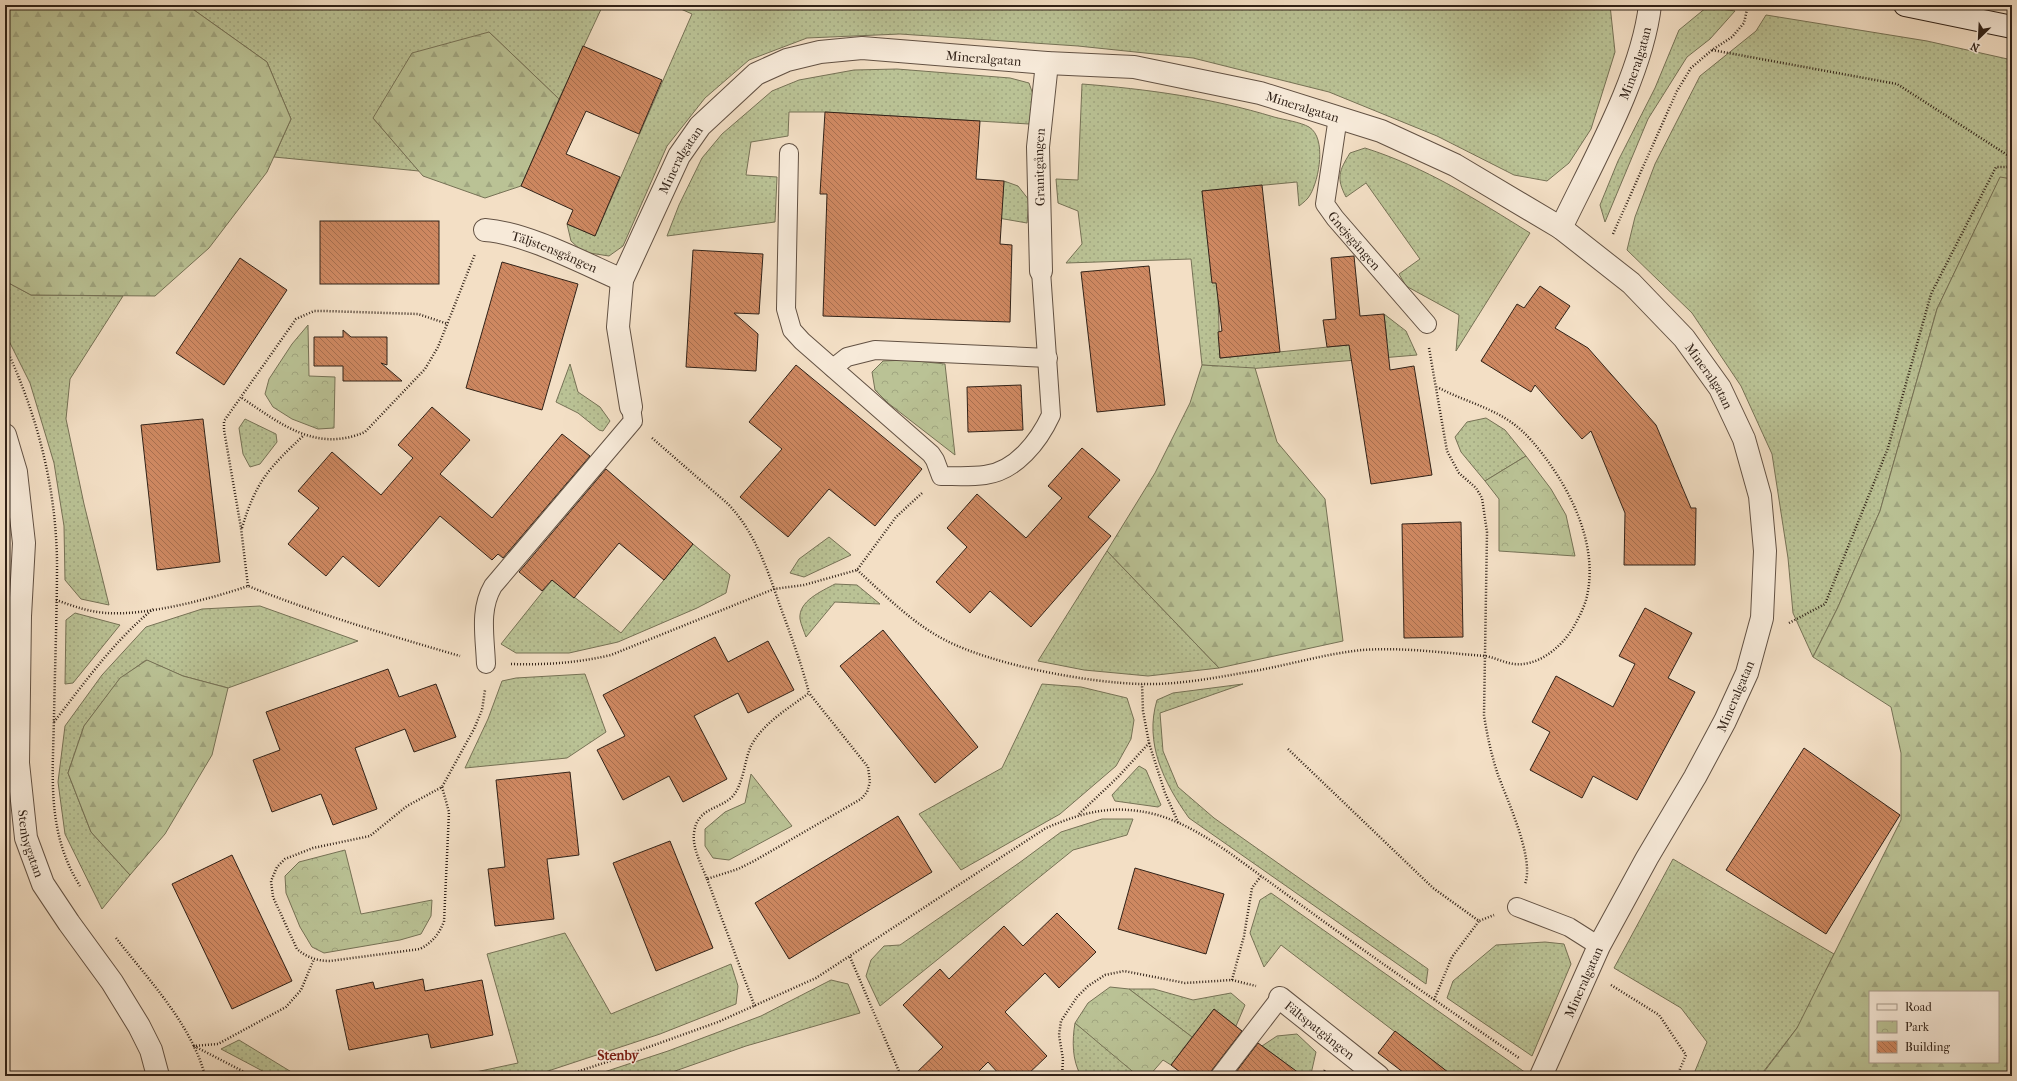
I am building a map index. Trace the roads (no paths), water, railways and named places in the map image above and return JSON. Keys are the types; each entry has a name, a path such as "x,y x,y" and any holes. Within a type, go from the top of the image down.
{"street":[{"name":"Mineralgatan","path":"1561,228 1616,113 1636,63 1650,5"},
{"path":"1905,5 2012,27"},
{"name":"Mineralgatan","path":"632,414 618,327 622,280 679,156 700,126 756,74 787,60 820,52 862,48 1047,63 1134,67 1260,93 1381,131 1455,165 1561,228 1631,283 1684,338 1720,388 1744,439 1760,496 1765,551 1762,618 1747,672 1725,721 1696,777 1648,858 1599,946 1542,1075"},
{"name":"Granitgången","path":"1041,271 1038,147 1047,63"},
{"name":"Täljstensgången","path":"485,230 499,231 554,250 622,280"},
{"name":"Stenbygatan","path":"5,435 16,472 24,543 20,616 18,762 26,838 43,884 112,982 139,1026 151,1050 158,1076"},
{"name":"Fältspatgången","path":"1280,998 1378,1076"}],"lane":[{"name":"Gnejsgången","path":"1338,117 1325,204 1335,218 1427,324"},
{"path":"789,153 786,309 792,330 802,341 931,454 941,476 986,475 997,472 1010,465 1037,441 1044,431 1051,414 1041,271"},
{"path":"833,368 847,357 876,350 1048,358"},
{"path":"486,664 484,610 486,598 493,586 632,414"},
{"path":"1517,907 1569,927 1599,946"},
{"path":"1220,1076 1280,998"}],"district":[{"name":"Stenby","path":"618,1055"}]}
